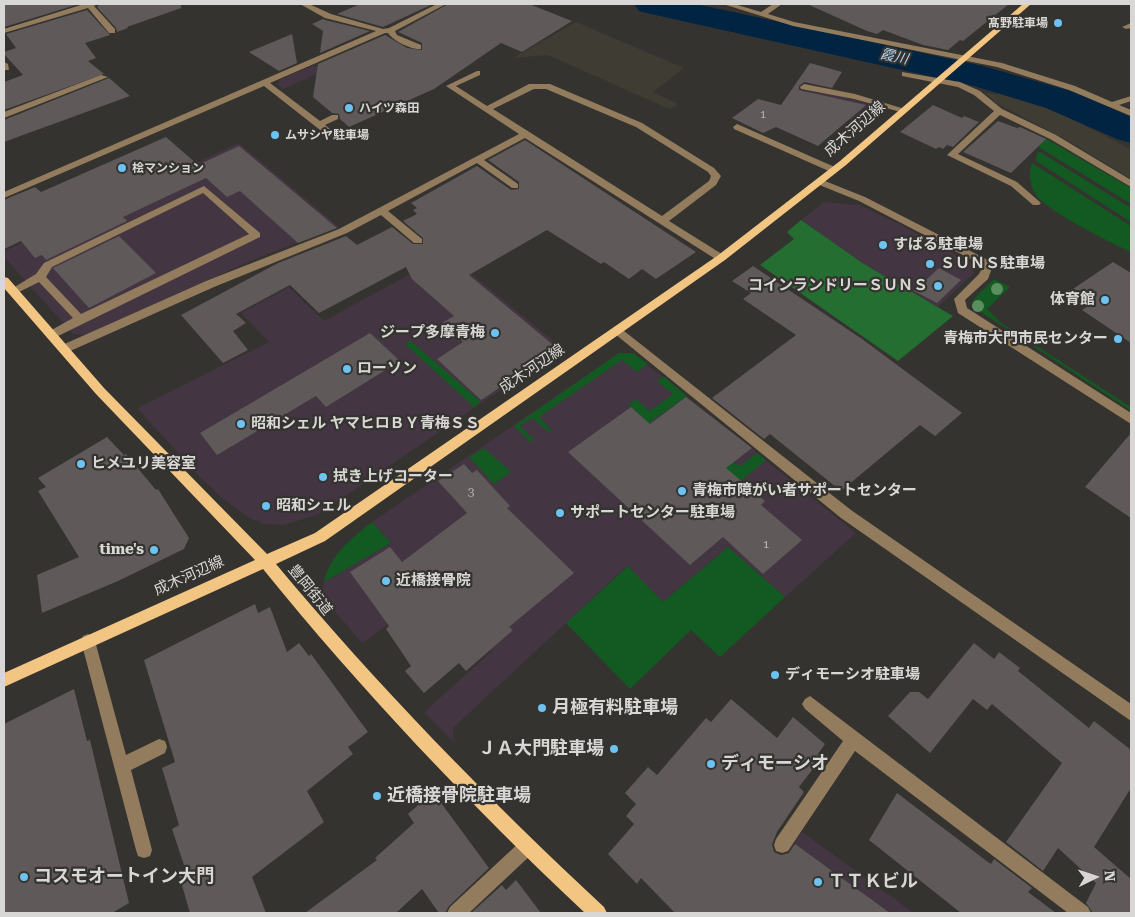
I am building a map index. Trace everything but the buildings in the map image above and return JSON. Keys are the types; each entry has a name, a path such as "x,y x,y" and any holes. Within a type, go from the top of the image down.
{"main road":[{"name":"成木河辺線","path":"4,680 320,536 721,258 820,182 1027,4"},
{"name":"豊岡街道","path":"8,286 120,412 265,561 319,627 527,847 598,913"}],"street":[{"path":"4,32 90,4 112,31"},
{"path":"304,4 328,16 387,30 394,36 418,47"},
{"path":"4,195 387,30 442,4"},
{"path":"727,4 761,15 882,43 961,60 999,65 1047,79 1113,104 1131,113"},
{"path":"761,15 778,4"},
{"path":"478,73 450,86 721,258"},
{"path":"905,74 940,79 977,93 999,111 1054,137 1131,184"},
{"path":"4,115 104,77"},
{"path":"74,78 81,86"},
{"path":"264,82 332,135"},
{"path":"487,109 532,86 547,86 639,125 710,170 716,176 713,183 662,221"},
{"path":"804,87 836,92 904,110"},
{"path":"1113,104 1131,98"},
{"path":"999,111 952,155 1014,184 1036,202"},
{"path":"319,125 335,117"},
{"path":"737,127 834,170"},
{"path":"64,349 210,284 343,231 525,134"},
{"path":"477,159 515,186"},
{"path":"820,182 862,199 901,220 912,223 984,262 987,268 984,276 959,299 962,310 1131,420"},
{"path":"8,286 40,277 48,265 204,189 256,235 88,314 52,336"},
{"path":"382,210 418,241"},
{"path":"40,277 80,319"},
{"path":"619,330 846,514 1131,713"},
{"path":"88,641 144,850"},
{"path":"810,704 853,740 1082,913"},
{"path":"782,845 853,740"},
{"path":"122,766 159,747"},
{"path":"456,913 527,847"}],"shaded area":[{"path":"576,22 684,68 653,92 678,104 672,108 667,108 548,55 513,58"},
{"path":"315,65 324,71 283,89 278,85 279,80"},
{"path":"806,91 835,95 887,109 868,125 798,106"},
{"path":"984,92 997,95 998,92 1047,106 1130,149 1131,179 1072,143 996,103"},
{"path":"239,143 339,227 255,259 85,335 73,334 4,257 4,251"},
{"path":"824,202 859,205 899,224 971,263 974,273 938,307 864,264 801,220"},
{"path":"447,254 562,348 319,514 284,525 264,524 248,517 222,498 200,477 137,408 269,342 241,313 289,287 324,321"},
{"path":"619,353 633,353 856,533 785,597 728,547 663,602 627,566 453,728 454,742 424,712 492,651 436,592 362,643 327,602 323,592 324,582 391,543 372,522"},
{"path":"802,832 914,913 747,913"}],"green space":[{"path":"1043,137 1131,188 1131,204 1040,148 1038,145 1039,140"},
{"path":"1040,152 1131,208 1131,222 1036,161 1037,153"},
{"path":"1032,163 1131,226 1131,252 1079,226 1040,200 1031,182 1030,171"},
{"path":"801,220 864,264 953,316 898,361 760,265 794,239 787,232"},
{"path":"994,279 1010,287 987,309 1001,323 1131,407 1130,410 975,308 973,300"},
{"path":"411,341 481,402 474,407 405,344"},
{"path":"619,353 633,353 648,364 637,372 622,360 539,417 552,431 550,433 532,418 520,426 534,440 531,443 514,426"},
{"path":"663,376 687,396 649,423 628,405 636,399 650,411 673,394 657,381"},
{"path":"484,448 511,472 494,484 469,457"},
{"path":"704,450 726,455 737,465 742,465 757,453 766,460 741,481"},
{"path":"372,522 391,543 324,582 336,555"},
{"path":"728,547 785,597 720,657 691,630 630,689 566,623 628,566 663,602"}],"waterway":[{"name":"霞川","path":"651,4 983,77 1060,100 1131,131"}],"place":[{"name":"髙野駐車場","path":"1058,23"},
{"name":"ハイツ森田","path":"349,108"},
{"name":"ムサシヤ駐車場","path":"275,135"},
{"name":"桧マンション","path":"122,168"},
{"name":"すばる駐車場","path":"883,245"},
{"name":"ＳＵＮＳ駐車場","path":"930,264"},
{"name":"コインランドリーＳＵＮＳ","path":"938,286"},
{"name":"体育館","path":"1105,300"},
{"name":"ジープ多摩青梅","path":"495,333"},
{"name":"青梅市大門市民センター","path":"1118,339"},
{"name":"ローソン","path":"347,369"},
{"name":"昭和シェル ヤマヒロＢＹ青梅ＳＳ","path":"241,424"},
{"name":"ヒメユリ美容室","path":"81,464"},
{"name":"拭き上げコーター","path":"323,477"},
{"name":"青梅市障がい者サポートセンター","path":"682,491"},
{"name":"昭和シェル","path":"266,506"},
{"name":"サポートセンター駐車場","path":"560,513"},
{"name":"time's","path":"154,550"},
{"name":"近橋接骨院","path":"386,581"},
{"name":"ディモーシオ駐車場","path":"775,675"},
{"name":"月極有料駐車場","path":"542,708"},
{"name":"ＪＡ大門駐車場","path":"614,749"},
{"name":"ディモーシオ","path":"711,764"},
{"name":"近橋接骨院駐車場","path":"377,796"},
{"name":"コスモオートイン大門","path":"24,877"},
{"name":"ＴＴＫビル","path":"818,882"}]}
